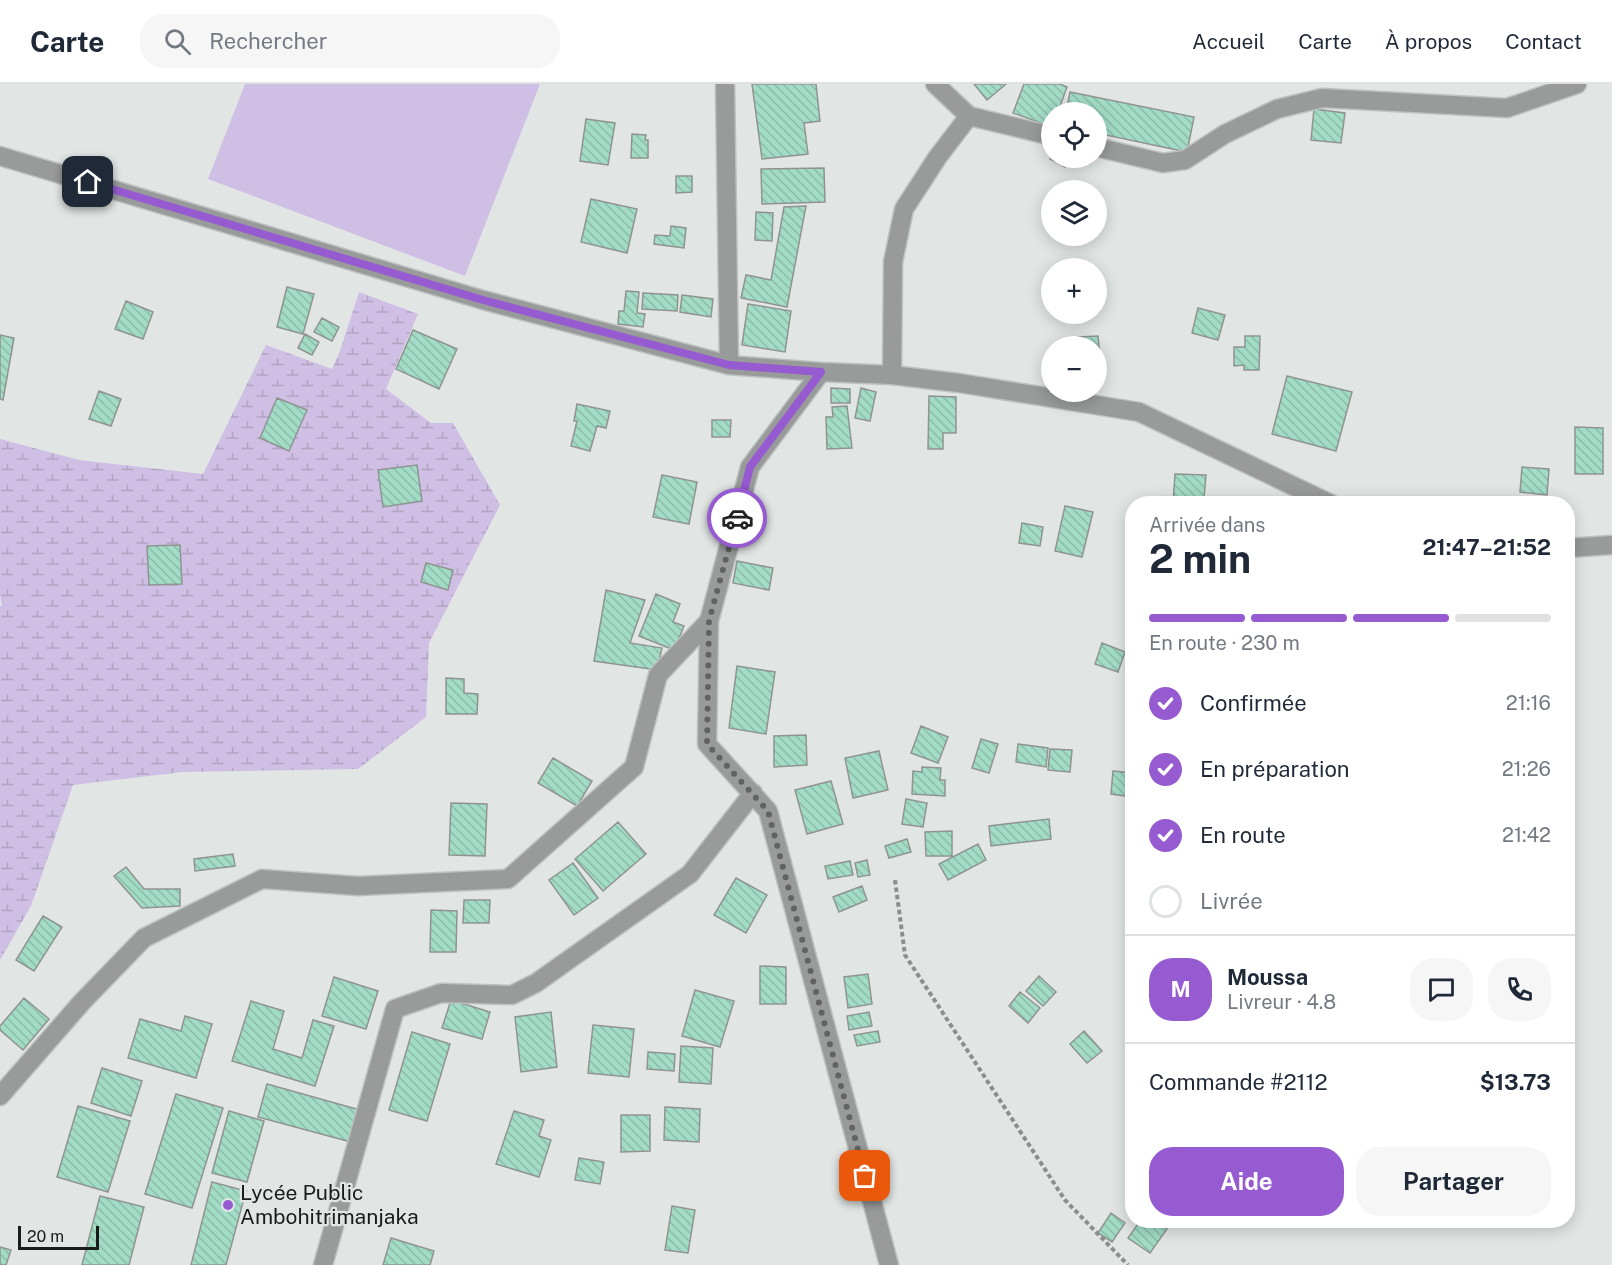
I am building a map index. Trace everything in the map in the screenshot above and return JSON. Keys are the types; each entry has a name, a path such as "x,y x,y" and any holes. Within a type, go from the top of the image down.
{"street":[{"path":"725,84 729,365"},
{"path":"935,84 969,116 1041,133"},
{"path":"1107,150 1163,163 1185,160 1225,134 1277,109 1322,98 1507,108 1577,84"},
{"path":"892,375 893,262 904,209 937,158 969,116"},
{"path":"0,156 483,300 729,365 892,375 959,383 1139,412 1314,496"},
{"path":"821,372 750,467 709,621 707,744 768,811 889,1265"},
{"path":"1575,548 1612,545"},
{"path":"0,1096 82,1002 144,938 262,879 358,886 508,879 633,767 658,675 709,621"},
{"path":"323,1265 395,1009 441,993 512,995 536,983 690,874 753,793"}],"path":[{"path":"895,880 904,955 1065,1200 1128,1265"}],"green space":[{"path":"245,84 540,84 465,276 208,179"},
{"path":"359,292 418,314 386,389 431,423 453,423 500,505 429,643 426,717 358,769 182,772 73,785 31,906 0,960 0,606 2,606 0,595 0,439 79,460 203,474 266,345 332,369"}],"building":[{"path":"752,84 816,84 820,121 804,123 808,154 762,159"},
{"path":"974,84 1006,84 987,100"},
{"path":"1024,84 1060,84 1067,87 1062,102 1041,102 1041,123 1013,113"},
{"path":"1070,92 1194,117 1187,152 1107,135 1107,102 1068,102"},
{"path":"1314,109 1345,113 1341,143 1311,140"},
{"path":"586,119 615,123 608,165 580,161"},
{"path":"632,134 646,135 648,158 631,158"},
{"path":"824,168 825,202 762,204 761,169"},
{"path":"676,176 692,176 692,192 676,193"},
{"path":"591,199 637,209 627,253 581,242"},
{"path":"806,206 787,307 741,298 746,275 771,280 784,207"},
{"path":"756,212 773,213 772,241 755,240"},
{"path":"671,226 686,228 684,248 654,244 655,235 670,236"},
{"path":"287,287 314,294 303,334 277,327"},
{"path":"626,291 639,292 637,313 645,314 643,327 618,324 619,311 624,311"},
{"path":"643,293 678,295 677,311 642,309"},
{"path":"682,295 713,299 711,317 680,312"},
{"path":"126,301 153,312 143,339 115,329"},
{"path":"748,304 791,311 785,352 742,345"},
{"path":"1198,308 1225,315 1218,340 1192,333"},
{"path":"322,318 339,327 332,341 314,332"},
{"path":"413,330 457,349 439,389 396,369"},
{"path":"305,334 319,342 312,355 298,348"},
{"path":"0,335 14,338 3,400 0,399"},
{"path":"1245,336 1260,336 1259,370 1244,370 1244,365 1234,366 1234,347 1245,347"},
{"path":"1287,376 1352,392 1336,451 1272,434"},
{"path":"831,388 850,389 850,403 831,403"},
{"path":"861,388 876,392 870,421 855,418"},
{"path":"99,391 121,399 111,426 89,419"},
{"path":"929,396 956,397 956,433 943,433 943,449 928,449"},
{"path":"277,398 307,410 289,451 260,438"},
{"path":"577,404 610,411 606,428 597,426 590,451 571,446 577,421 574,421"},
{"path":"847,406 852,448 827,449 826,417 833,417 832,407"},
{"path":"712,420 731,420 730,437 712,437"},
{"path":"1575,427 1603,428 1603,474 1575,474"},
{"path":"417,465 422,501 383,507 378,470"},
{"path":"1522,467 1549,469 1547,495 1520,492"},
{"path":"1175,474 1206,475 1204,496 1174,496"},
{"path":"662,475 697,482 689,524 653,517"},
{"path":"1065,506 1093,512 1082,557 1055,551"},
{"path":"1022,523 1043,527 1040,546 1019,543"},
{"path":"180,545 182,584 149,585 147,546"},
{"path":"737,561 773,568 769,590 733,583"},
{"path":"426,563 453,570 448,590 421,582"},
{"path":"606,590 645,600 630,643 662,648 657,670 594,661"},
{"path":"656,594 680,604 673,622 684,626 674,650 639,636"},
{"path":"1102,643 1125,652 1118,672 1095,664"},
{"path":"737,666 775,672 766,734 729,728"},
{"path":"446,678 464,679 464,693 478,694 477,714 446,714"},
{"path":"921,726 948,737 938,763 911,753"},
{"path":"806,735 807,765 774,767 774,736"},
{"path":"981,739 998,744 989,773 972,768"},
{"path":"1018,744 1048,748 1046,767 1016,762"},
{"path":"1050,749 1072,750 1070,772 1048,770"},
{"path":"879,751 888,790 853,798 845,758"},
{"path":"553,758 592,781 577,806 538,783"},
{"path":"922,767 941,768 940,780 945,780 945,796 912,794 913,771 922,772"},
{"path":"1113,771 1125,772 1125,796 1111,794"},
{"path":"831,781 843,824 807,834 795,790"},
{"path":"906,799 927,803 923,827 902,824"},
{"path":"451,803 487,804 485,856 449,855"},
{"path":"1049,819 1051,839 991,846 989,826"},
{"path":"618,822 646,854 603,891 575,859"},
{"path":"952,831 952,856 926,856 925,832"},
{"path":"907,839 911,852 889,858 885,846"},
{"path":"978,844 986,860 948,880 939,864"},
{"path":"233,854 235,866 195,871 194,859"},
{"path":"867,860 870,875 858,877 855,863"},
{"path":"850,861 853,875 828,879 825,866"},
{"path":"573,863 598,898 574,915 549,880"},
{"path":"126,867 144,889 180,889 180,906 142,908 114,876"},
{"path":"736,878 767,895 746,933 714,915"},
{"path":"862,886 867,900 839,912 833,897"},
{"path":"464,900 490,900 489,923 463,923"},
{"path":"431,910 457,911 456,952 430,952"},
{"path":"43,916 62,927 34,971 16,960"},
{"path":"760,966 786,967 786,1004 760,1004"},
{"path":"868,974 872,1004 848,1008 844,977"},
{"path":"1039,976 1056,992 1043,1006 1026,991"},
{"path":"334,977 378,991 366,1029 322,1016"},
{"path":"695,990 734,1001 720,1047 682,1036"},
{"path":"1020,992 1040,1008 1028,1023 1009,1006"},
{"path":"24,998 49,1019 23,1050 0,1030 0,1026"},
{"path":"451,1000 490,1012 482,1039 442,1028"},
{"path":"251,1001 284,1011 273,1049 302,1058 313,1020 334,1026 315,1086 232,1061"},
{"path":"551,1012 557,1067 521,1072 515,1017"},
{"path":"869,1012 872,1026 849,1030 847,1016"},
{"path":"185,1016 212,1024 196,1078 128,1058 140,1019 181,1031"},
{"path":"593,1025 634,1029 629,1077 588,1073"},
{"path":"878,1031 880,1042 857,1046 854,1035"},
{"path":"1084,1031 1102,1051 1087,1063 1070,1044"},
{"path":"412,1032 450,1044 427,1121 389,1110"},
{"path":"681,1046 713,1048 711,1084 679,1082"},
{"path":"648,1052 675,1054 674,1071 647,1069"},
{"path":"102,1068 142,1081 131,1116 91,1103"},
{"path":"267,1084 360,1110 351,1142 258,1117"},
{"path":"176,1094 223,1108 192,1208 145,1194"},
{"path":"78,1106 130,1121 108,1192 57,1177"},
{"path":"665,1107 700,1109 699,1142 664,1140"},
{"path":"229,1111 264,1121 247,1182 212,1173"},
{"path":"514,1111 544,1120 539,1136 551,1140 539,1177 496,1164"},
{"path":"621,1115 650,1115 650,1151 621,1152"},
{"path":"579,1158 604,1162 600,1184 575,1180"},
{"path":"212,1182 246,1191 226,1265 191,1265"},
{"path":"100,1196 144,1207 129,1265 82,1265"},
{"path":"672,1206 695,1210 688,1253 665,1250"},
{"path":"1111,1213 1125,1223 1112,1242 1098,1233"},
{"path":"1135,1228 1167,1229 1150,1253 1128,1238"},
{"path":"391,1238 434,1251 430,1265 383,1265"},
{"path":"0,1247 11,1250 6,1265 0,1265"}],"way so far":[{"path":"737,518 709,621 707,744 768,811 865,1176"}],"place":[{"name":"Lycée Public Ambohitrimanjaka","path":"228,1205"}],"route":[{"path":"88,182 483,300 729,365 821,372 750,467 737,518"}]}
